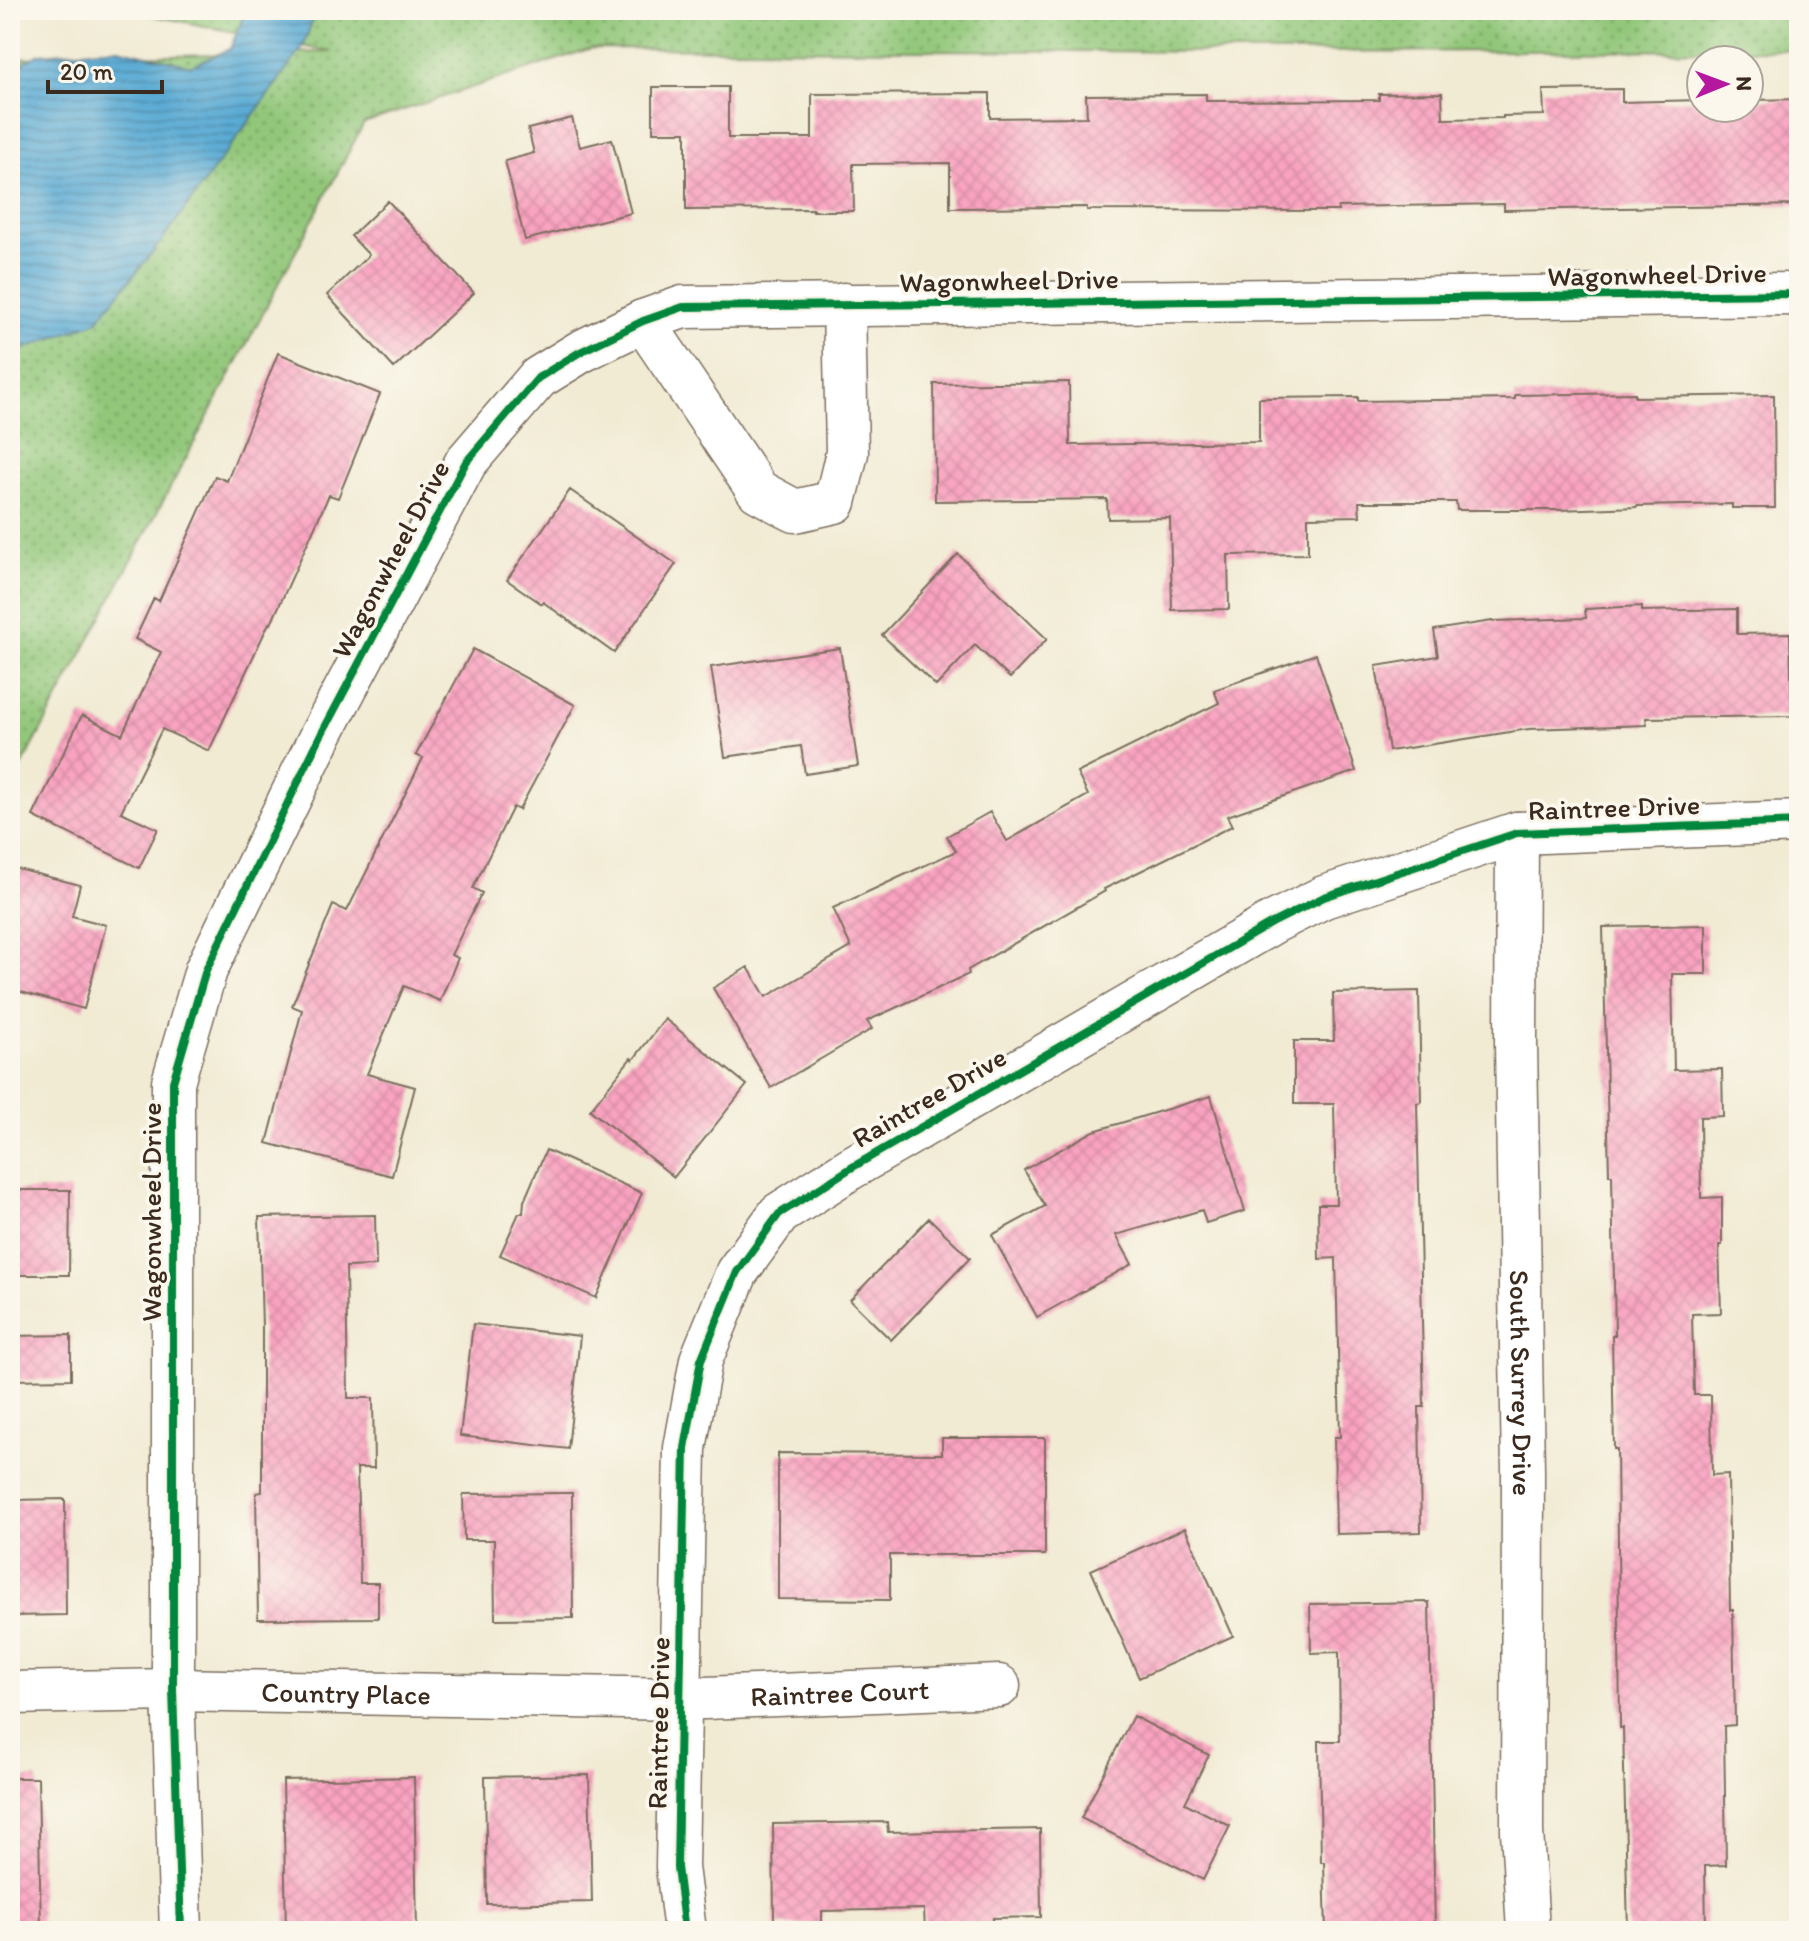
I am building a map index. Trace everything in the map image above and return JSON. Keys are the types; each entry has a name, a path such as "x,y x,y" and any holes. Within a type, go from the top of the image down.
{"street":[{"name":"Wagonwheel Drive","path":"181,1931 173,1690 173,1082 206,970 321,735 466,462 538,378 580,352 643,321 683,307 1799,294"},
{"path":"643,321 758,491 795,511 835,502 847,453 844,304"},
{"name":"Raintree Drive","path":"685,1931 677,1867 685,1448 701,1360 737,1272 779,1214 851,1168 1272,923 1324,897 1517,833 1799,822"},
{"name":"South Surrey Drive","path":"1517,833 1516,1043 1523,1472 1522,1831 1528,1931"},
{"name":"Raintree Court","path":"681,1699 999,1686"},
{"name":"Country Place","path":"10,1693 173,1690 681,1699"}],"green space":[{"path":"125,10 1799,10 1799,50 1765,50 1765,44 1685,44 1685,50 1231,52 592,48 364,123 10,789 10,58 332,52"}],"water":[{"path":"246,10 316,10 303,47 161,242 96,322 10,354 10,70 39,54 118,48 191,66 230,49"}],"building":[{"path":"653,87 728,87 728,138 812,138 812,94 990,93 990,118 1087,117 1086,95 1206,94 1206,101 1379,100 1379,94 1442,93 1443,119 1544,115 1543,90 1622,89 1622,102 1685,100 1685,124 1765,124 1765,100 1799,99 1799,205 1504,210 1504,204 1338,207 1338,211 950,208 950,163 853,164 854,211 686,210 686,132 653,132"},
{"path":"572,118 580,147 612,139 631,213 525,240 505,161 534,153 528,129"},
{"path":"388,201 474,293 394,368 327,295 369,255 351,236"},
{"path":"278,353 380,394 338,498 329,495 209,751 162,729 121,812 158,829 139,868 33,816 82,715 122,735 161,652 135,639 154,598 159,601 215,476 227,481"},
{"path":"1069,382 1070,445 1259,442 1259,398 1358,397 1358,401 1515,399 1515,395 1635,393 1635,397 1774,395 1775,508 1732,508 1732,504 1457,510 1456,502 1359,502 1360,516 1308,517 1308,554 1228,555 1229,609 1172,610 1170,518 1108,519 1107,499 935,501 934,384"},
{"path":"570,490 676,564 614,653 507,580"},
{"path":"958,554 1047,639 1010,678 975,645 936,686 882,635"},
{"path":"1642,606 1642,611 1737,609 1737,634 1790,633 1792,716 1646,718 1647,725 1529,729 1389,751 1376,666 1438,656 1434,630 1492,621 1586,618 1585,609"},
{"path":"840,648 858,766 805,774 801,746 725,757 711,667"},
{"path":"473,649 575,705 519,810 513,807 473,888 482,893 451,955 458,958 440,1001 404,986 367,1074 415,1087 392,1176 267,1143 302,1010 292,1006 333,905 347,911 423,758 416,755"},
{"path":"1316,654 1356,771 1227,816 1232,826 1104,889 968,970 969,974 867,1021 872,1029 771,1088 713,988 748,967 766,997 851,947 833,908 956,851 947,836 990,812 1007,841 1088,795 1077,773 1219,703 1214,690"},
{"path":"10,867 80,885 72,916 106,925 84,1009 10,989"},
{"path":"1706,925 1706,974 1672,974 1674,1070 1722,1069 1723,1116 1700,1117 1701,1198 1722,1197 1722,1245 1719,1245 1721,1313 1692,1314 1694,1395 1711,1395 1712,1475 1728,1474 1735,1725 1724,1726 1726,1865 1705,1866 1706,1931 1628,1931 1623,1728 1620,1728 1612,1175 1609,1175 1603,927"},
{"path":"1419,991 1421,1102 1417,1103 1424,1407 1419,1407 1421,1532 1336,1534 1334,1437 1340,1437 1336,1258 1319,1259 1318,1204 1336,1204 1334,1104 1294,1104 1294,1041 1334,1041 1333,993"},
{"path":"665,1019 747,1085 674,1177 590,1110"},
{"path":"1211,1096 1245,1211 1206,1223 1202,1210 1116,1235 1132,1264 1037,1317 992,1235 1045,1206 1024,1170 1094,1131"},
{"path":"546,1150 642,1193 596,1298 500,1255 519,1213 523,1213 524,1201"},
{"path":"10,1190 70,1190 69,1275 10,1275"},
{"path":"375,1215 376,1266 346,1267 348,1398 373,1398 374,1468 357,1468 360,1583 378,1583 378,1618 258,1619 256,1493 262,1492 259,1217"},
{"path":"929,1218 970,1258 891,1340 850,1300"},
{"path":"473,1324 580,1336 568,1449 460,1436"},
{"path":"71,1335 71,1379 10,1380 10,1336"},
{"path":"942,1438 1045,1438 1045,1555 890,1555 890,1600 778,1599 778,1453 942,1454"},
{"path":"572,1493 573,1618 495,1619 494,1540 464,1540 463,1494"},
{"path":"65,1499 66,1615 10,1616 10,1500"},
{"path":"1185,1528 1233,1636 1139,1678 1091,1570"},
{"path":"1429,1602 1435,1931 1326,1931 1324,1862 1321,1862 1319,1741 1340,1741 1339,1652 1311,1653 1310,1604"},
{"path":"1133,1716 1209,1755 1185,1803 1230,1826 1203,1880 1081,1818"},
{"path":"589,1775 592,1902 487,1904 485,1777"},
{"path":"414,1777 417,1931 286,1931 283,1780"},
{"path":"10,1778 38,1778 41,1931 10,1931"},
{"path":"887,1822 888,1832 1040,1829 1041,1917 993,1918 993,1931 925,1931 924,1909 822,1911 822,1924 774,1925 773,1824"}],"cycle path":[{"path":"181,1931 173,1690 173,1082 206,970 321,735 466,462 538,378 580,352 643,321 683,307 1799,294"},
{"path":"685,1931 677,1867 685,1448 701,1360 737,1272 779,1214 851,1168 1272,923 1324,897 1517,833 1799,822"}]}
